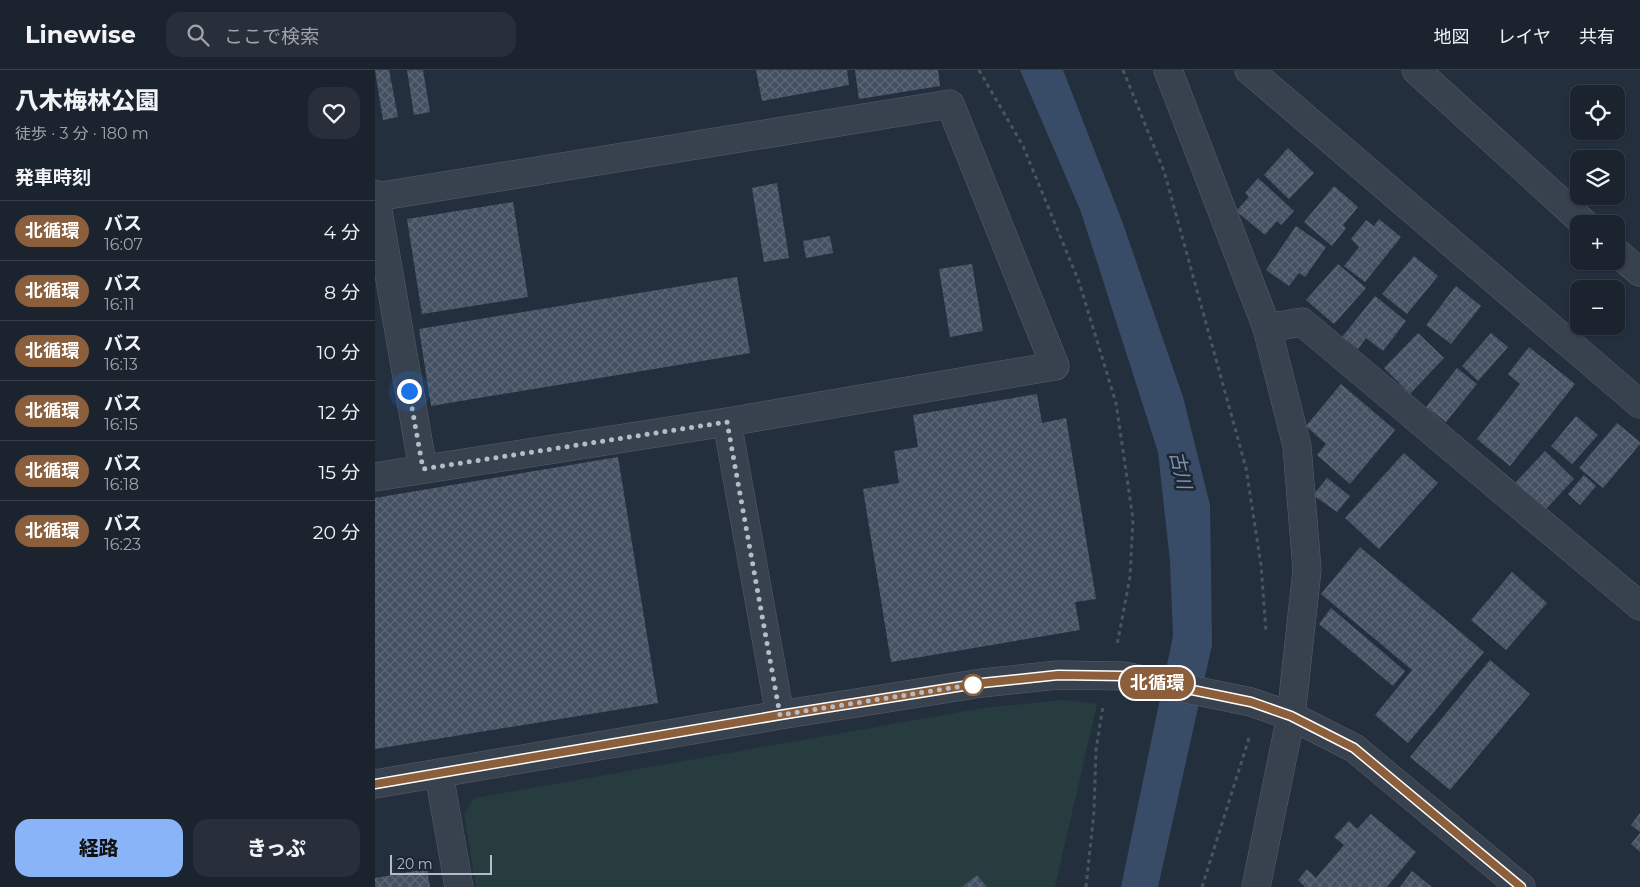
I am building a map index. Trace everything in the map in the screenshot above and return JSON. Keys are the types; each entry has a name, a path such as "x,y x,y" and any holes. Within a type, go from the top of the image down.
{"street":[{"path":"1168,70 1267,328 1297,446 1307,570 1291,716 1256,887"},
{"path":"1249,70 1640,404"},
{"path":"1416,70 1575,215"},
{"path":"375,477 727,422 1055,366 950,104 375,195 423,469"},
{"path":"1625,260 1640,272"},
{"path":"1267,328 1303,322 1640,606"},
{"path":"727,422 780,715"},
{"path":"375,784 780,715 982,683 1058,675 1124,676 1252,715 1291,716 1354,748 1521,887"},
{"path":"439,774 459,887"}],"path":[{"path":"1123,70 1164,171 1246,468 1261,565 1267,637"},
{"path":"1086,887 1094,812 1096,750 1104,698"},
{"path":"1203,887 1252,715"}],"green space":[{"path":"1063,700 1097,704 1055,887 476,887 464,814 475,798 983,708"}],"water":[{"name":"古川","path":"1020,70 1063,70 1122,221 1183,397 1210,505 1212,645 1158,887 1121,887 1173,636 1170,561 1158,452 1081,212"}],"building":[{"path":"375,70 389,70 398,117 383,120"},
{"path":"407,70 423,70 430,112 414,115"},
{"path":"756,70 847,70 849,85 762,101"},
{"path":"855,70 938,70 940,86 859,99"},
{"path":"1288,148 1314,173 1289,199 1264,175"},
{"path":"1258,178 1294,211 1281,225 1277,221 1265,235 1236,211 1249,197 1245,193"},
{"path":"777,183 789,258 764,262 752,188"},
{"path":"1334,186 1358,207 1343,225 1346,228 1332,246 1304,222"},
{"path":"513,202 528,297 422,314 407,219"},
{"path":"1379,219 1401,237 1365,282 1344,266 1359,247 1351,239 1366,220 1374,226"},
{"path":"1296,226 1326,247 1305,277 1299,273 1289,286 1266,270"},
{"path":"830,236 833,253 806,258 803,241"},
{"path":"1414,256 1438,276 1407,314 1382,294"},
{"path":"972,264 983,331 950,337 939,269"},
{"path":"1338,264 1366,288 1334,324 1306,300"},
{"path":"737,277 750,353 431,406 419,329"},
{"path":"1456,286 1481,306 1451,344 1426,325"},
{"path":"1375,296 1406,321 1383,351 1366,338 1358,349 1342,337"},
{"path":"1418,333 1444,358 1410,394 1384,368"},
{"path":"1491,333 1508,347 1478,381 1462,366"},
{"path":"1529,347 1575,384 1510,466 1477,439 1520,384 1508,374"},
{"path":"1457,368 1477,384 1446,422 1426,407"},
{"path":"1341,384 1395,430 1350,484 1317,455 1326,444 1306,426"},
{"path":"1037,394 1042,423 1066,418 1096,599 1075,602 1080,630 891,662 863,489 899,483 894,451 918,447 913,415"},
{"path":"1576,416 1598,435 1572,464 1551,446"},
{"path":"1617,423 1640,444 1603,488 1579,468"},
{"path":"1545,451 1574,479 1545,510 1516,482"},
{"path":"1404,453 1438,483 1379,549 1345,518"},
{"path":"618,457 658,703 375,749 375,498"},
{"path":"1584,475 1596,486 1580,505 1568,494"},
{"path":"1327,478 1350,496 1337,512 1313,495"},
{"path":"1360,547 1484,652 1408,743 1375,715 1412,670 1321,594"},
{"path":"1512,572 1547,603 1506,650 1471,620"},
{"path":"1331,608 1405,671 1393,686 1319,624"},
{"path":"1490,660 1530,694 1450,790 1410,757"},
{"path":"1640,813 1640,832 1631,825"},
{"path":"1371,814 1416,852 1387,887 1305,887 1298,880 1307,869 1316,878 1344,845 1334,837 1349,821 1357,829"},
{"path":"1640,833 1640,852 1631,844"},
{"path":"427,869 430,887 375,887 375,878"},
{"path":"1412,871 1432,887 1400,887"},
{"path":"977,875 987,887 962,887"}],"bus line":[{"name":"北循環","path":"375,784 780,715 982,683 1058,675 1124,676 1251,702 1291,716 1354,748 1521,887"}],"route":[{"path":"409,391 423,469 727,422 780,715 982,683 973,685"}]}
